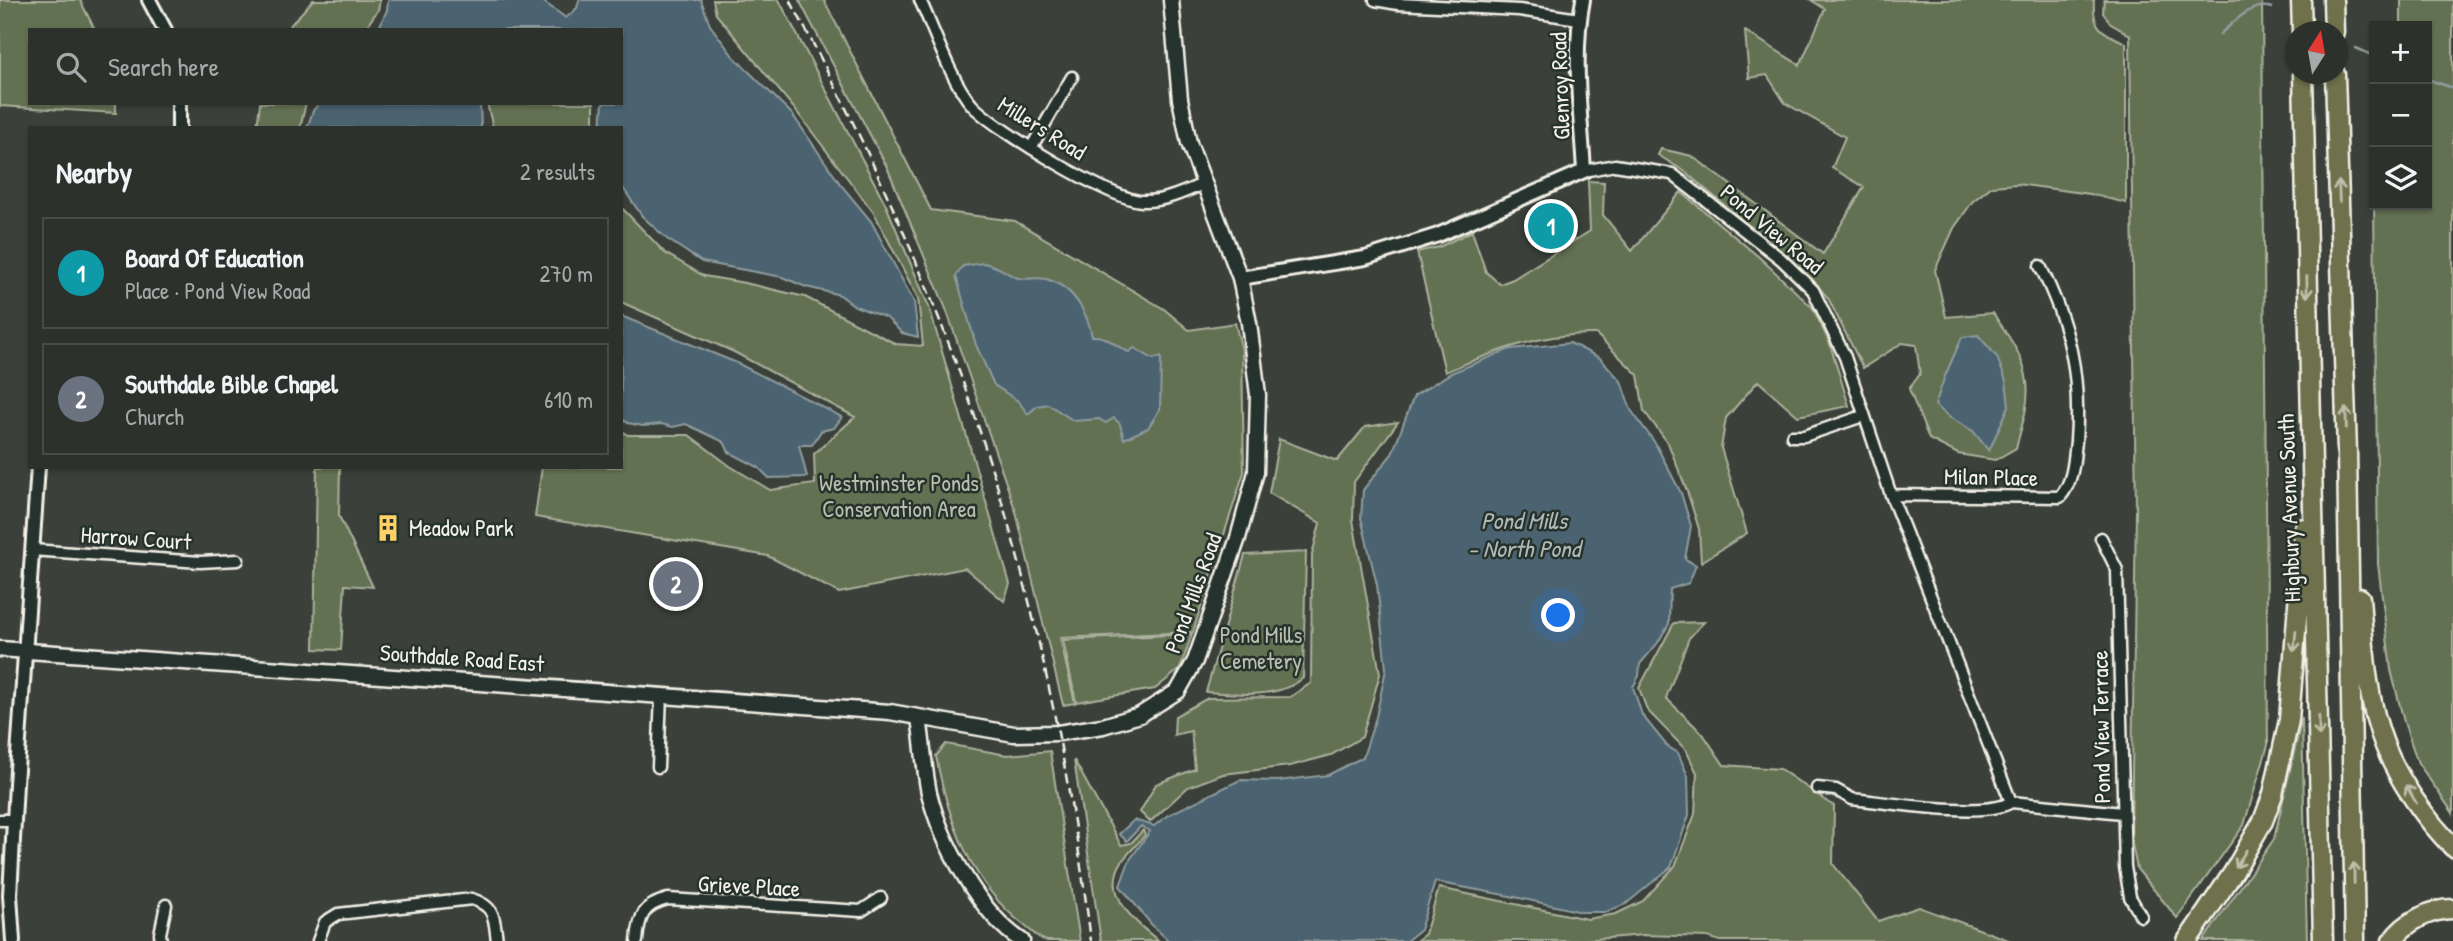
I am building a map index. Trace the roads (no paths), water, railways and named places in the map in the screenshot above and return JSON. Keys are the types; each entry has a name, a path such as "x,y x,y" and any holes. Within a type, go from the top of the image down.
{"highway":[{"path":"2301,0 2302,21"},
{"path":"2333,0 2334,21"},
{"name":"Highbury Avenue South","path":"2303,84 2323,941"},
{"path":"2335,84 2347,452 2355,941"},
{"path":"2187,941 2233,873 2257,831 2273,794 2289,720 2311,451"},
{"path":"2347,452 2365,660 2378,720 2385,746 2416,802 2453,847"},
{"path":"2392,941 2426,914 2453,909"}],"main road":[{"name":"Pond Mills Road","path":"919,719 1014,734 1058,733 1103,726 1140,715 1178,691 1195,661 1216,607 1256,472 1258,395 1240,278 1189,143 1180,99 1171,0"},
{"name":"Southdale Road East","path":"0,649 890,712 919,719"},
{"path":"919,719 929,794 948,844 981,901 1022,941"}],"street":[{"path":"149,0 164,28"},
{"name":"Millers Road","path":"920,0 955,77 971,104 993,124 1109,191 1140,201 1166,199 1203,184"},
{"path":"1375,0 1398,4 1519,10 1579,19"},
{"name":"Glenroy Road","path":"1583,0 1579,19 1578,73 1584,171"},
{"path":"1031,148 1072,77"},
{"path":"179,105 179,126"},
{"name":"Pond View Road","path":"1240,278 1365,258 1438,235 1584,171 1615,165 1672,174 1781,259 1813,289 1845,357 1891,495 2011,802"},
{"name":"Milan Place","path":"1891,495 2060,497 2068,488 2075,453 2079,407 2076,367 2055,299 2040,266"},
{"path":"1792,436 1804,436 1863,416"},
{"path":"13,941 10,895 38,469"},
{"name":"Pond View Terrace","path":"2101,538 2117,570 2125,867 2130,897 2141,916"},
{"name":"Harrow Court","path":"32,550 200,562 238,560"},
{"path":"658,767 661,695"},
{"path":"1817,789 1836,790 1852,799 1980,811 2004,807 2011,802 2122,813"},
{"path":"0,820 14,820"},
{"name":"Grieve Place","path":"638,941 643,914 652,903 668,899 861,911 881,898"},
{"path":"318,941 325,922 338,914 472,899 486,904 493,913 497,941"},
{"path":"161,941 166,905"}],"water":[{"path":"388,0 541,0 566,18 577,8 579,0 701,0 710,25 733,56 792,114 841,185 871,221 914,302 918,337 902,333 887,318 855,306 840,295 806,287 782,277 702,262 667,239 642,216 623,188 623,126 601,126 603,105 623,105 623,28 379,28 387,10"},
{"path":"318,105 480,105 481,126 308,126"},
{"path":"983,263 1018,278 1043,278 1056,282 1077,301 1092,336 1107,339 1129,352 1134,348 1153,359 1161,357 1160,409 1148,428 1124,439 1120,424 1114,418 1106,423 1099,419 1074,421 1048,404 1037,406 1028,414 1018,401 994,385 976,345 956,276 963,266"},
{"path":"623,317 737,363 842,417 834,428 821,431 812,445 799,445 807,477 769,478 758,467 729,452 724,442 686,424 673,427 628,423 623,419"},
{"path":"1978,335 1997,357 2006,381 2009,406 1989,451 1973,431 1935,405 1962,337"},
{"name":"Pond Mills - North Pond","path":"1570,343 1600,358 1621,381 1631,410 1655,443 1681,493 1691,526 1685,559 1696,565 1689,583 1670,589 1669,624 1640,664 1639,676 1633,687 1642,715 1667,746 1678,753 1688,776 1689,815 1671,867 1626,904 1606,912 1582,912 1435,882 1420,930 1406,941 1169,941 1151,924 1120,886 1129,861 1150,831 1141,826 1127,841 1119,834 1134,820 1154,826 1168,815 1240,780 1278,781 1328,775 1363,757 1376,717 1386,669 1377,585 1361,518 1363,490 1392,454 1414,396 1451,373 1510,349"}],"waterway":[{"path":"2220,34 2250,10 2272,8"},
{"path":"2356,48 2369,54"},
{"path":"2432,81 2453,88"}],"railway":[{"path":"790,0 851,118 906,239 940,321 993,472 1035,626 1052,704 1091,941"}],"place":[{"name":"Board Of Education","path":"1551,226"},
{"name":"Meadow Park","path":"388,528"},
{"name":"Southdale Bible Chapel","path":"676,584"}],"park label":[{"name":"Westminster Ponds Conservation Area","path":"899,496"},
{"name":"Pond Mills Cemetery","path":"1261,648"}]}
